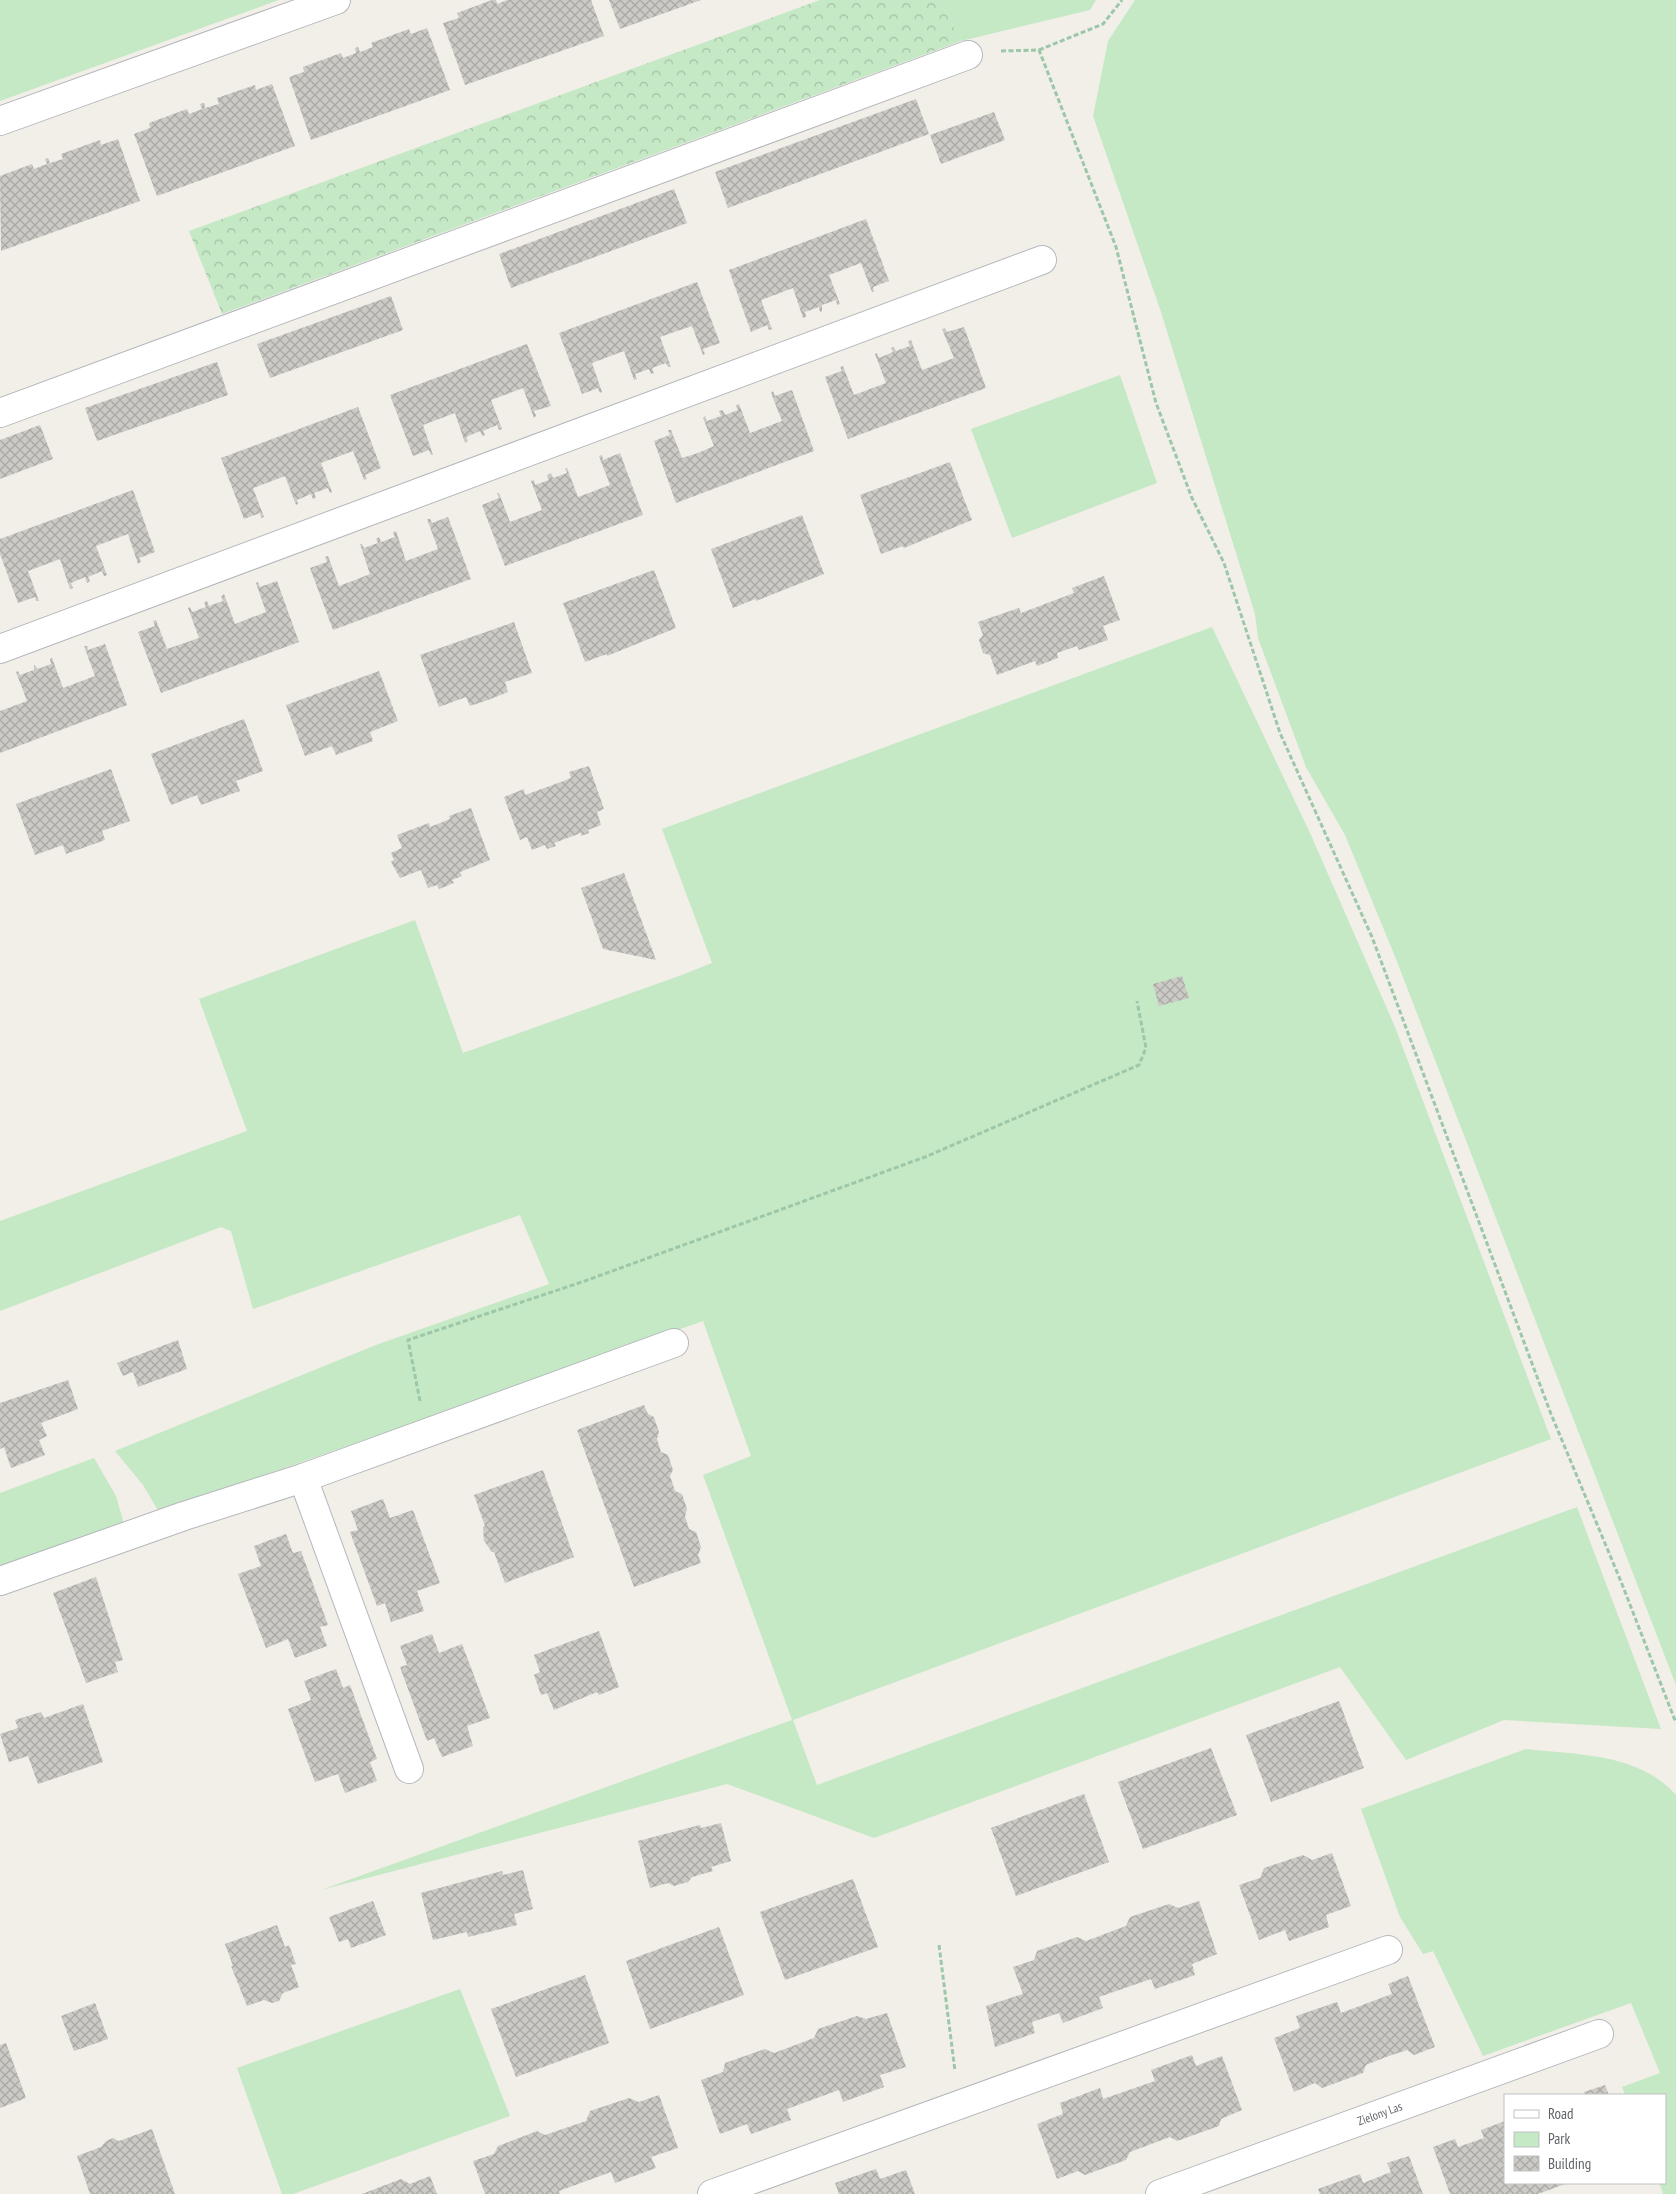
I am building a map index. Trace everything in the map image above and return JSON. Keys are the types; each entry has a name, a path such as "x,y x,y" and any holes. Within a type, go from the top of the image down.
{"street":[{"path":"0,121 336,0"},
{"path":"0,412 968,55"},
{"path":"0,648 1042,260"},
{"path":"0,1581 184,1516 303,1478 674,1343"},
{"path":"303,1478 409,1769"},
{"path":"712,2194 1388,1950"},
{"name":"Zielony Las","path":"1160,2194 1599,2034"}],"path":[{"path":"968,55 1016,49 1039,50 1104,24 1122,0"},
{"path":"1039,50 1116,247 1156,403 1192,498 1224,563 1280,733 1372,937 1551,1414 1622,1584 1676,1724"},
{"path":"426,1434 408,1340 582,1282 925,1157 1139,1065 1146,1048 1137,1001"},
{"path":"939,1945 959,2105"}],"green space":[{"path":"0,0 279,0 0,101"},
{"path":"820,0 939,0 961,41 222,314 189,231"},
{"path":"939,0 1096,0 1090,10 961,41"},
{"path":"1135,0 1676,0 1676,1685 1396,959 1345,835 1306,767 1258,638 1255,614 1160,309 1093,116 1108,41"},
{"path":"1120,375 1157,483 1012,538 971,429"},
{"path":"1212,627 1310,833 1395,1027 1551,1439 793,1720 817,1785 1577,1507 1661,1729 1504,1720 1406,1760 1340,1667 874,1838 727,1784 321,1890 792,1720 703,1475 751,1456 703,1321 159,1512 143,1485 115,1451 376,1345 549,1284 520,1215 253,1309 231,1231 221,1227 0,1311 0,1221 247,1131 199,999 415,920 463,1053 679,976 712,963 662,829"},
{"path":"94,1458 116,1496 124,1524 0,1567 0,1493"},
{"path":"1526,1749 1587,1755 1626,1764 1644,1771 1661,1781 1676,1795 1676,2194 1661,2194 1663,2193 1659,2184 1666,2184 1666,2094 1625,2094 1622,2087 1660,2073 1631,2003 1483,2056 1433,1951 1423,1954 1400,1917 1361,1809"},
{"path":"460,1989 510,2116 293,2194 282,2194 237,2068"}],"building":[{"path":"496,0 497,4 507,0 591,0 604,36 465,85 443,23 459,18 457,13"},
{"path":"609,0 701,0 620,29"},
{"path":"427,28 450,90 311,140 289,77 304,72 303,67 341,53 343,58 356,53 355,48 358,47 360,52 373,47 371,43 409,29 411,34"},
{"path":"272,84 295,146 157,196 134,134 150,128 149,123 187,109 189,114 202,109 200,104 204,103 205,108 219,104 217,98 255,85 256,90"},
{"path":"916,99 929,134 728,208 715,172"},
{"path":"994,112 1005,140 941,164 930,135"},
{"path":"118,139 140,201 1,251 0,176 32,164 34,169 47,164 45,159 48,158 50,163 63,159 61,154 100,140 101,145"},
{"path":"674,189 687,223 511,288 499,254"},
{"path":"866,219 889,281 873,287 874,292 872,292 861,263 829,275 840,304 837,305 836,300 822,305 822,311 820,312 819,307 805,312 806,317 803,318 793,288 761,300 772,329 769,330 767,325 751,332 729,270"},
{"path":"697,282 720,343 703,349 705,354 703,355 692,326 660,337 671,367 668,367 666,363 652,368 654,373 651,374 649,369 635,374 637,379 634,380 624,351 592,363 602,392 600,393 598,388 582,394 559,333"},
{"path":"391,296 403,330 270,378 257,344"},
{"path":"964,327 986,388 848,439 825,377 842,371 840,367 843,366 854,395 886,383 875,354 877,353 879,358 893,352 891,348 894,347 896,351 910,346 908,342 911,340 922,370 954,358 942,329 945,328 947,332"},
{"path":"527,344 551,406 534,411 536,416 534,418 523,388 491,400 502,429 499,430 497,425 483,431 485,435 482,436 480,431 466,437 468,441 465,443 455,413 423,425 433,455 431,455 429,450 413,456 390,395"},
{"path":"217,362 228,395 97,441 85,408"},
{"path":"792,390 814,451 676,503 654,441 670,435 668,430 671,430 682,458 698,453 714,446 703,418 705,416 707,421 721,416 719,411 723,410 725,415 738,410 736,405 739,404 750,433 782,421 771,393 773,391 775,396"},
{"path":"358,407 381,468 365,475 367,479 364,480 353,451 321,463 332,492 330,493 328,488 314,493 316,498 313,499 311,494 297,500 298,504 296,505 285,476 253,488 264,517 261,518 260,513 244,519 221,458"},
{"path":"40,425 53,459 0,479 0,440"},
{"path":"620,453 643,515 505,566 482,505 499,498 497,493 499,493 510,522 542,510 531,481 534,480 535,485 549,480 547,475 551,473 553,478 567,473 565,468 567,468 578,497 610,485 599,456 602,455 603,460"},
{"path":"950,462 972,520 904,548 903,546 881,554 860,495"},
{"path":"133,490 155,552 139,558 141,562 138,564 128,534 96,546 107,575 104,576 102,571 88,577 90,581 87,583 85,577 71,583 73,588 70,589 60,559 28,571 39,601 36,601 35,597 18,603 0,554 0,539"},
{"path":"802,515 824,574 733,608 711,549"},
{"path":"448,517 471,579 333,630 310,568 327,562 325,557 328,556 339,586 370,574 360,544 364,548 378,543 376,539 379,537 381,542 395,537 393,532 396,531 406,561 438,549 427,519 430,519 432,523"},
{"path":"654,570 676,628 607,656 607,654 585,662 563,603"},
{"path":"1104,576 1120,620 1103,626 1108,640 1079,650 1077,646 1057,653 1058,658 1037,666 1035,661 997,675 990,655 983,653 979,640 983,635 978,622 1019,608 1021,613 1074,593 1072,588"},
{"path":"277,581 299,642 161,693 138,632 155,626 153,621 156,620 167,649 199,638 188,608 190,607 192,612 206,607 204,602 207,601 209,606 223,601 221,596 224,594 235,624 266,612 256,583 258,582 260,587"},
{"path":"514,622 532,673 505,682 508,692 488,700 470,706 466,697 439,707 420,655"},
{"path":"105,644 127,705 0,753 0,711 27,701 16,672 18,671 20,675 34,670 34,665 38,669 51,664 50,659 52,658 63,688 95,676 84,646 87,646 88,650"},
{"path":"379,671 398,721 370,732 373,741 336,755 332,746 305,756 286,705"},
{"path":"244,719 263,771 236,781 240,791 201,805 197,795 171,805 151,754"},
{"path":"589,766 604,809 597,812 601,825 588,830 589,833 581,836 581,833 554,843 556,846 547,849 545,845 532,850 527,837 520,840 504,797 524,789 525,795 561,782 571,778 569,772"},
{"path":"111,769 130,821 102,831 105,840 66,854 63,845 35,855 16,804"},
{"path":"471,808 490,860 460,872 462,876 452,880 454,883 439,889 437,885 428,888 421,870 400,878 391,862 394,860 391,853 402,848 397,835 429,823 430,827 450,819 449,816"},
{"path":"624,873 656,960 603,949 581,888"},
{"path":"1182,976 1189,998 1159,1006 1153,984"},
{"path":"178,1340 187,1369 138,1387 133,1372 123,1376 117,1363"},
{"path":"68,1380 78,1409 41,1423 47,1436 39,1440 45,1455 11,1468 4,1447 0,1449 0,1403"},
{"path":"644,1405 648,1414 654,1417 659,1432 657,1439 661,1452 668,1455 673,1470 670,1476 675,1491 682,1494 687,1509 685,1516 689,1529 696,1532 701,1547 698,1555 701,1563 634,1587 577,1430"},
{"path":"543,1470 574,1557 505,1583 494,1552 484,1541 483,1527 485,1526 474,1495"},
{"path":"383,1499 390,1518 413,1510 440,1583 417,1591 424,1611 391,1622 385,1603 377,1606 350,1532 358,1530 351,1511"},
{"path":"286,1534 293,1553 301,1551 328,1625 320,1627 327,1646 295,1658 288,1639 266,1648 238,1574 261,1566 254,1546"},
{"path":"96,1577 123,1660 115,1662 118,1672 86,1683 53,1593"},
{"path":"599,1631 619,1687 599,1695 597,1692 554,1710 547,1693 541,1695 534,1675 540,1672 534,1655"},
{"path":"432,1634 439,1653 462,1644 490,1718 467,1726 473,1746 442,1757 434,1738 427,1741 400,1667 407,1665 400,1646"},
{"path":"336,1669 343,1688 350,1685 377,1759 370,1762 377,1781 345,1793 338,1774 315,1782 288,1709 311,1700 304,1681"},
{"path":"1339,1701 1364,1768 1271,1802 1246,1735"},
{"path":"83,1704 103,1762 38,1784 28,1756 9,1762 0,1734 18,1728 15,1720 41,1712 44,1718"},
{"path":"1211,1748 1237,1815 1143,1849 1118,1782"},
{"path":"1084,1794 1109,1862 1016,1896 991,1828"},
{"path":"721,1823 731,1861 711,1867 713,1871 692,1877 688,1882 674,1886 668,1883 650,1888 638,1841 700,1825 701,1828"},
{"path":"1332,1853 1351,1906 1326,1915 1329,1927 1289,1941 1285,1930 1259,1940 1239,1885 1260,1878 1264,1868 1303,1855 1312,1860"},
{"path":"523,1870 533,1909 514,1914 517,1925 468,1937 467,1932 433,1940 421,1893 502,1871 503,1875"},
{"path":"853,1879 878,1947 785,1980 760,1912"},
{"path":"373,1901 386,1935 351,1948 348,1939 339,1942 329,1917"},
{"path":"1199,1901 1217,1954 1192,1964 1195,1975 1155,1989 1151,1979 1099,1997 1103,2008 1063,2023 1059,2013 1032,2022 1035,2033 995,2047 986,2006 1023,1994 1013,1967 1034,1960 1037,1951 1077,1937 1086,1941 1126,1926 1130,1917 1169,1904 1178,1908"},
{"path":"277,1925 285,1947 289,1945 296,1964 291,1965 299,1987 283,1993 279,2001 272,2003 264,2000 247,2006 231,1966 233,1966 225,1944"},
{"path":"719,1927 744,1995 650,2029 626,1961"},
{"path":"585,1975 609,2043 516,2077 491,2009"},
{"path":"1408,1976 1435,2047 1414,2055 1407,2050 1366,2065 1363,2073 1322,2088 1315,2083 1294,2092 1274,2038 1300,2028 1296,2016 1337,2002 1341,2013 1392,1994 1388,1984"},
{"path":"95,2003 108,2039 74,2051 61,2016"},
{"path":"887,2013 906,2067 880,2075 884,2087 843,2102 839,2090 787,2109 791,2120 751,2134 747,2124 720,2134 701,2080 723,2072 725,2063 765,2049 774,2053 814,2038 818,2029 857,2016 866,2019"},
{"path":"6,2043 26,2098 0,2108 0,2045"},
{"path":"1192,2055 1196,2066 1222,2056 1242,2110 1221,2119 1219,2126 1177,2141 1170,2137 1130,2152 1126,2160 1085,2175 1078,2171 1057,2179 1037,2124 1063,2114 1060,2103 1100,2088 1103,2099 1155,2081 1151,2070"},
{"path":"1605,2085 1609,2094 1585,2094 1584,2092"},
{"path":"659,2095 678,2148 651,2157 656,2168 615,2183 611,2172 559,2191 560,2194 485,2194 473,2161 494,2154 498,2146 537,2131 545,2135 586,2121 590,2111 629,2098 639,2102"},
{"path":"1504,2121 1504,2184 1565,2184 1538,2194 1450,2194 1433,2147 1455,2139 1458,2147 1484,2138 1481,2130"},
{"path":"152,2129 175,2194 90,2194 77,2156 101,2147 106,2141 113,2138 119,2141"},
{"path":"1409,2156 1423,2194 1320,2194 1318,2189 1360,2174 1363,2183 1391,2172 1387,2163"},
{"path":"876,2169 880,2179 906,2170 915,2194 839,2194 835,2183"},
{"path":"430,2176 437,2194 362,2194 401,2179 410,2184"}]}
